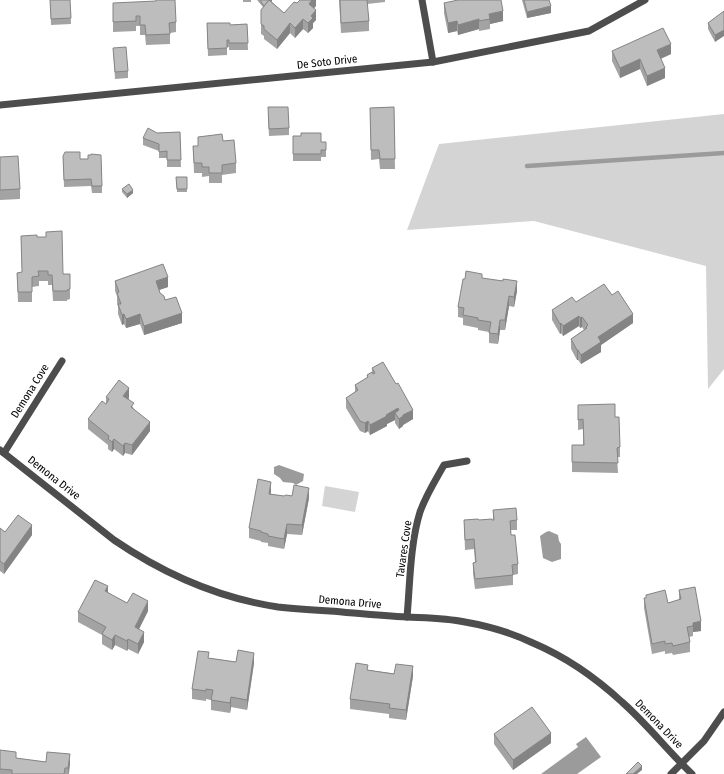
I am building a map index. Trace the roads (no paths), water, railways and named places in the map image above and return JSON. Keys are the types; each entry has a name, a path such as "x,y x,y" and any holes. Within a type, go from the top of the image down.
{"street":[{"path":"422,0 432,62"},
{"name":"De Soto Drive","path":"0,105 432,62 589,31 645,0"},
{"name":"Demona Cove","path":"2,452 62,361"},
{"name":"Demona Drive","path":"2,452 114,540 163,570 191,583 239,599 278,607 434,618 466,622 504,632 534,643 569,661 590,675 623,702 692,774"},
{"name":"Tavares Cove","path":"407,617 414,535 428,492 444,465 467,461"},
{"path":"671,774 704,741 724,712"}],"waterway":[{"path":"527,166 724,153"}]}
